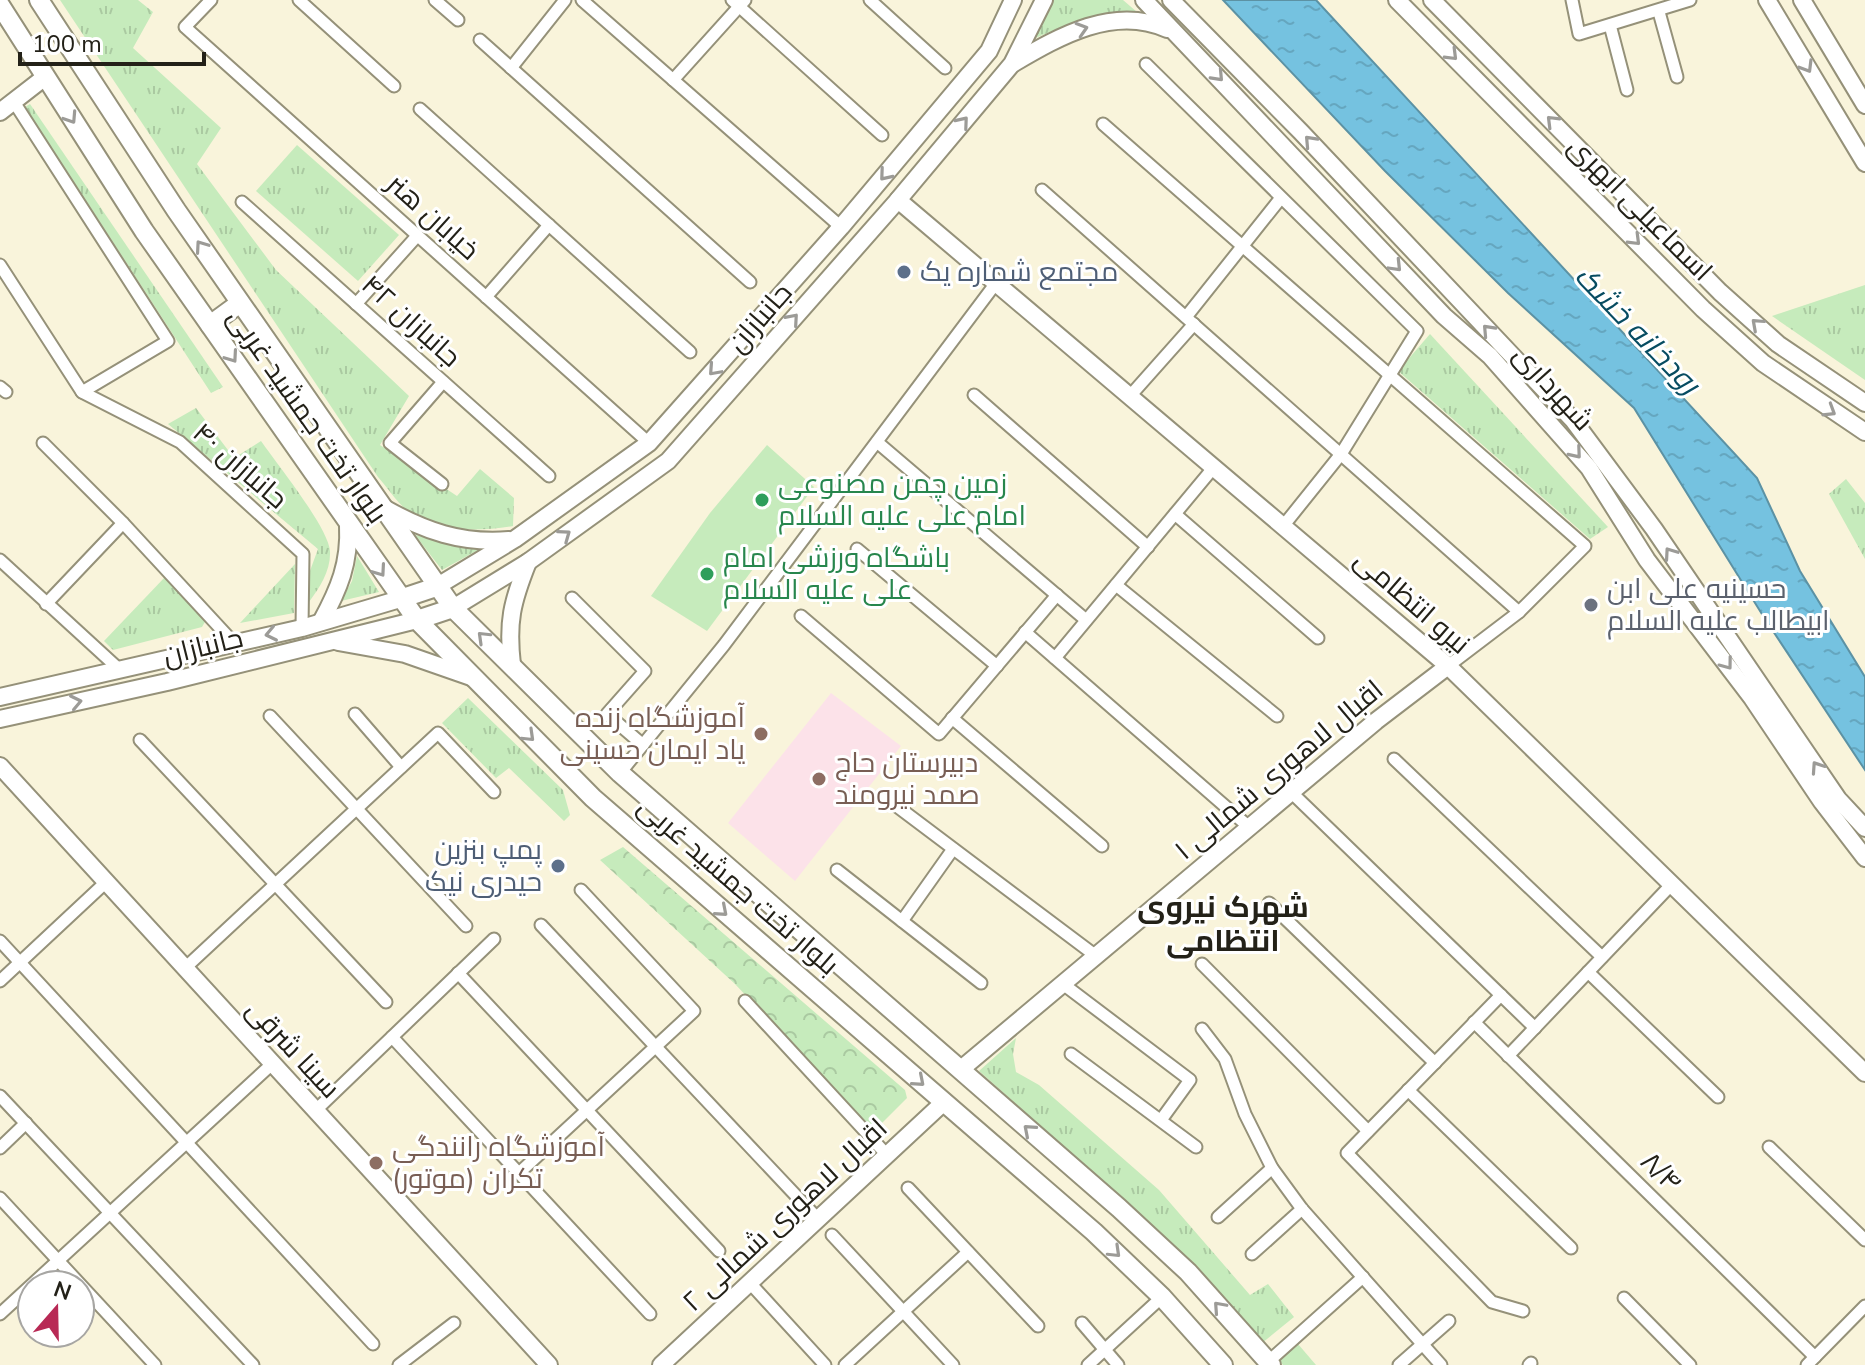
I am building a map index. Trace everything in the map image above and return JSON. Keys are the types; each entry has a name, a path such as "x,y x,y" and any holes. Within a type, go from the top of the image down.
{"main road":[{"name":"بلوار تخت جمشید غربی","path":"39,0 240,303 453,608 620,773 1188,1272 1269,1364"},
{"name":"بلوار تخت جمشید غربی","path":"0,5 210,325 417,620 593,798 1094,1232 1162,1297 1223,1365"},
{"path":"210,325 240,303"},
{"path":"400,599 436,587"},
{"path":"417,620 453,608"},
{"path":"802,979 824,952"},
{"path":"1162,1297 1188,1272"}],"street":[{"path":"299,0 394,86"},
{"path":"435,0 458,20"},
{"path":"511,68 565,0"},
{"path":"582,0 841,227"},
{"path":"870,0 945,68"},
{"name":"جانبازان","path":"436,587 515,539 649,443 841,227 989,51 1013,0"},
{"name":"جانبازان","path":"453,608 528,562 668,461 898,200 1012,64 1044,0"},
{"name":"شهرداری","path":"1144,0 1444,316 1490,356 1589,468 1647,560 1752,698 1822,802 1865,858"},
{"name":"شهرداری","path":"1171,0 1301,132 1573,420 1654,529 1838,799 1865,828"},
{"name":"اسماعیلی ابهری","path":"1397,0 1703,309 1763,363 1865,432"},
{"name":"اسماعیلی ابهری","path":"1432,0 1720,292 1778,344 1865,403"},
{"path":"1572,0 1579,34 1687,1"},
{"path":"1767,0 1858,137 1865,163"},
{"path":"1802,0 1865,105"},
{"name":"خیابان هنر","path":"208,1 185,27 649,443"},
{"path":"673,80 738,2 882,135"},
{"path":"1659,12 1677,77"},
{"path":"1012,64 1066,34 1105,22 1146,20 1180,36"},
{"path":"1610,25 1627,90"},
{"path":"480,40 750,282"},
{"path":"1146,64 1417,331 1392,377 1341,454 1284,525"},
{"path":"0,265 82,392 168,341 7,107 45,77"},
{"path":"420,109 690,352"},
{"path":"1103,124 1585,546 1519,612 1448,666"},
{"path":"1042,190 1519,612"},
{"path":"1130,396 1280,199"},
{"name":"نیرو انتظامی","path":"898,200 1448,666 1865,1073"},
{"name":"۴۲ جانبازان","path":"242,202 549,476"},
{"path":"486,297 549,225"},
{"path":"356,304 417,236"},
{"path":"620,773 724,645 996,283"},
{"path":"741,339 761,356"},
{"path":"442,484 390,443 443,382"},
{"name":"۴۰ جانبازان","path":"82,392 180,442 303,554 302,628"},
{"path":"974,395 1148,547"},
{"path":"877,442 1086,620"},
{"path":"43,443 123,523 233,642"},
{"path":"1055,658 1214,467"},
{"path":"379,506 424,531 454,538 515,539"},
{"path":"1175,514 1318,638"},
{"path":"46,604 123,523"},
{"path":"321,622 343,578 350,555 348,525"},
{"path":"857,549 997,666"},
{"path":"0,560 120,670"},
{"path":"512,665 508,631 511,607 528,562"},
{"path":"1116,585 1277,716"},
{"path":"801,616 939,734 1057,595"},
{"path":"572,598 645,671 607,714 643,745"},
{"name":"جانبازان","path":"0,697 302,628 400,599"},
{"name":"جانبازان","path":"0,719 167,682 417,620"},
{"path":"1025,632 1249,827"},
{"path":"333,642 405,654 471,677"},
{"path":"161,660 167,682"},
{"name":"اقبال لاهوری شمالی ۱","path":"960,1070 1291,792 1448,666"},
{"path":"355,714 401,767"},
{"path":"270,716 466,926"},
{"path":"952,718 1102,846"},
{"path":"184,969 438,733 494,792"},
{"path":"140,740 386,1002"},
{"path":"1394,759 1602,957"},
{"name":"سینا شرقی","path":"0,766 549,1365"},
{"path":"1291,792 1535,1028"},
{"path":"882,795 1096,956"},
{"path":"902,921 953,849"},
{"path":"837,870 981,983"},
{"path":"0,981 105,883"},
{"path":"1508,1056 1672,884"},
{"path":"519,1173 694,1011 581,890"},
{"path":"1269,903 1435,1063"},
{"path":"541,925 818,1219"},
{"path":"315,1111 494,939"},
{"path":"0,941 373,1344"},
{"path":"1202,964 1368,1131"},
{"path":"1588,972 1718,1097"},
{"path":"458,973 719,1251"},
{"path":"1063,984 1190,1080 1161,1120"},
{"path":"1501,995 1347,1153 1492,1302 1523,1311"},
{"path":"745,1001 887,1155"},
{"name":"۸/۴","path":"1474,1022 1811,1361"},
{"path":"1202,1029 1225,1059 1245,1114 1272,1168 1302,1209 1441,1365"},
{"path":"392,1037 650,1314"},
{"path":"1071,1054 1196,1147"},
{"path":"0,1314 272,1064"},
{"path":"1408,1090 1571,1248"},
{"path":"0,1096 253,1365"},
{"name":"اقبال لاهوری شمالی ۲","path":"661,1365 944,1102"},
{"path":"0,1148 26,1123"},
{"path":"1769,1147 1865,1240"},
{"path":"1218,1217 1272,1168"},
{"path":"908,1188 1038,1326"},
{"path":"0,1198 148,1363"},
{"path":"1252,1254 1302,1209"},
{"path":"832,1235 953,1365"},
{"path":"845,1365 968,1252"},
{"path":"1269,1364 1363,1277"},
{"path":"750,1283 825,1365"},
{"path":"0,1293 10,1304"},
{"path":"1088,1365 1162,1297"},
{"path":"1624,1298 1690,1365"},
{"path":"1811,1361 1863,1312"},
{"path":"1399,1365 1449,1321"},
{"path":"399,1365 454,1323"},
{"path":"1082,1323 1118,1365"}],"shaded area":[{"name":"دبیرستان حاج صمد نیرومند","path":"831,693 901,746 795,881 728,823"}],"green space":[{"path":"60,0 138,0 153,12 133,48 221,128 197,164 276,270 409,396 380,445 457,496 480,469 514,498 513,526 449,528 424,521 408,512 399,502 378,477"},
{"path":"1052,0 1123,0 1137,12 1079,20 1033,39"},
{"path":"30,104 223,387 211,393 25,107"},
{"path":"297,145 399,235 358,281 256,191"},
{"path":"1865,285 1865,380 1772,316"},
{"path":"1430,334 1608,527 1590,539 1398,371"},
{"path":"196,408 234,458 261,441 321,527 330,551 329,565 309,602 307,579 318,549 168,424"},
{"path":"767,445 814,487 707,631 651,596 710,513"},
{"path":"1846,479 1865,503 1865,559 1829,494"},
{"path":"415,535 480,549 442,570"},
{"path":"357,556 379,592 341,601 352,581"},
{"path":"295,564 294,613 240,623"},
{"path":"165,577 206,620 202,627 113,650 104,641"},
{"path":"468,698 563,790 570,815 564,821 509,768 496,778 442,723"},
{"path":"623,847 905,1090 907,1098 874,1131 735,984 600,860"},
{"path":"1016,1038 1013,1054 1016,1072 1039,1085 1159,1190 1250,1295 1268,1284 1294,1317 1262,1343 1196,1265 979,1071"},
{"path":"1298,1344 1316,1365 1283,1365 1279,1361"}],"water":[{"path":"1223,0 1316,0 1757,478 1800,571 1865,677 1865,770 1765,619 1634,408 1508,293 1385,171"}],"place":[{"name":"مجتمع شماره یک","path":"904,272"},
{"name":"زمین چمن مصنوعی امام علی علیه السلام","path":"762,500"},
{"name":"باشگاه ورزشی امام علی علیه السلام","path":"707,574"},
{"name":"حسینیه علی ابن ابیطالب علیه السلام","path":"1591,605"},
{"name":"آموزشگاه زنده یاد ایمان حسینی","path":"761,734"},
{"name":"دبیرستان حاج صمد نیرومند","path":"819,779"},
{"name":"پمپ بنزین حیدری نیک","path":"558,866"},
{"name":"آموزشگاه رانندگی تکران (موتور)","path":"376,1163"}],"district":[{"name":"شهرک نیروی انتظامی","path":"1223,924"}],"water label":[{"name":"رودخانه خشک","path":"1637,330"}]}
